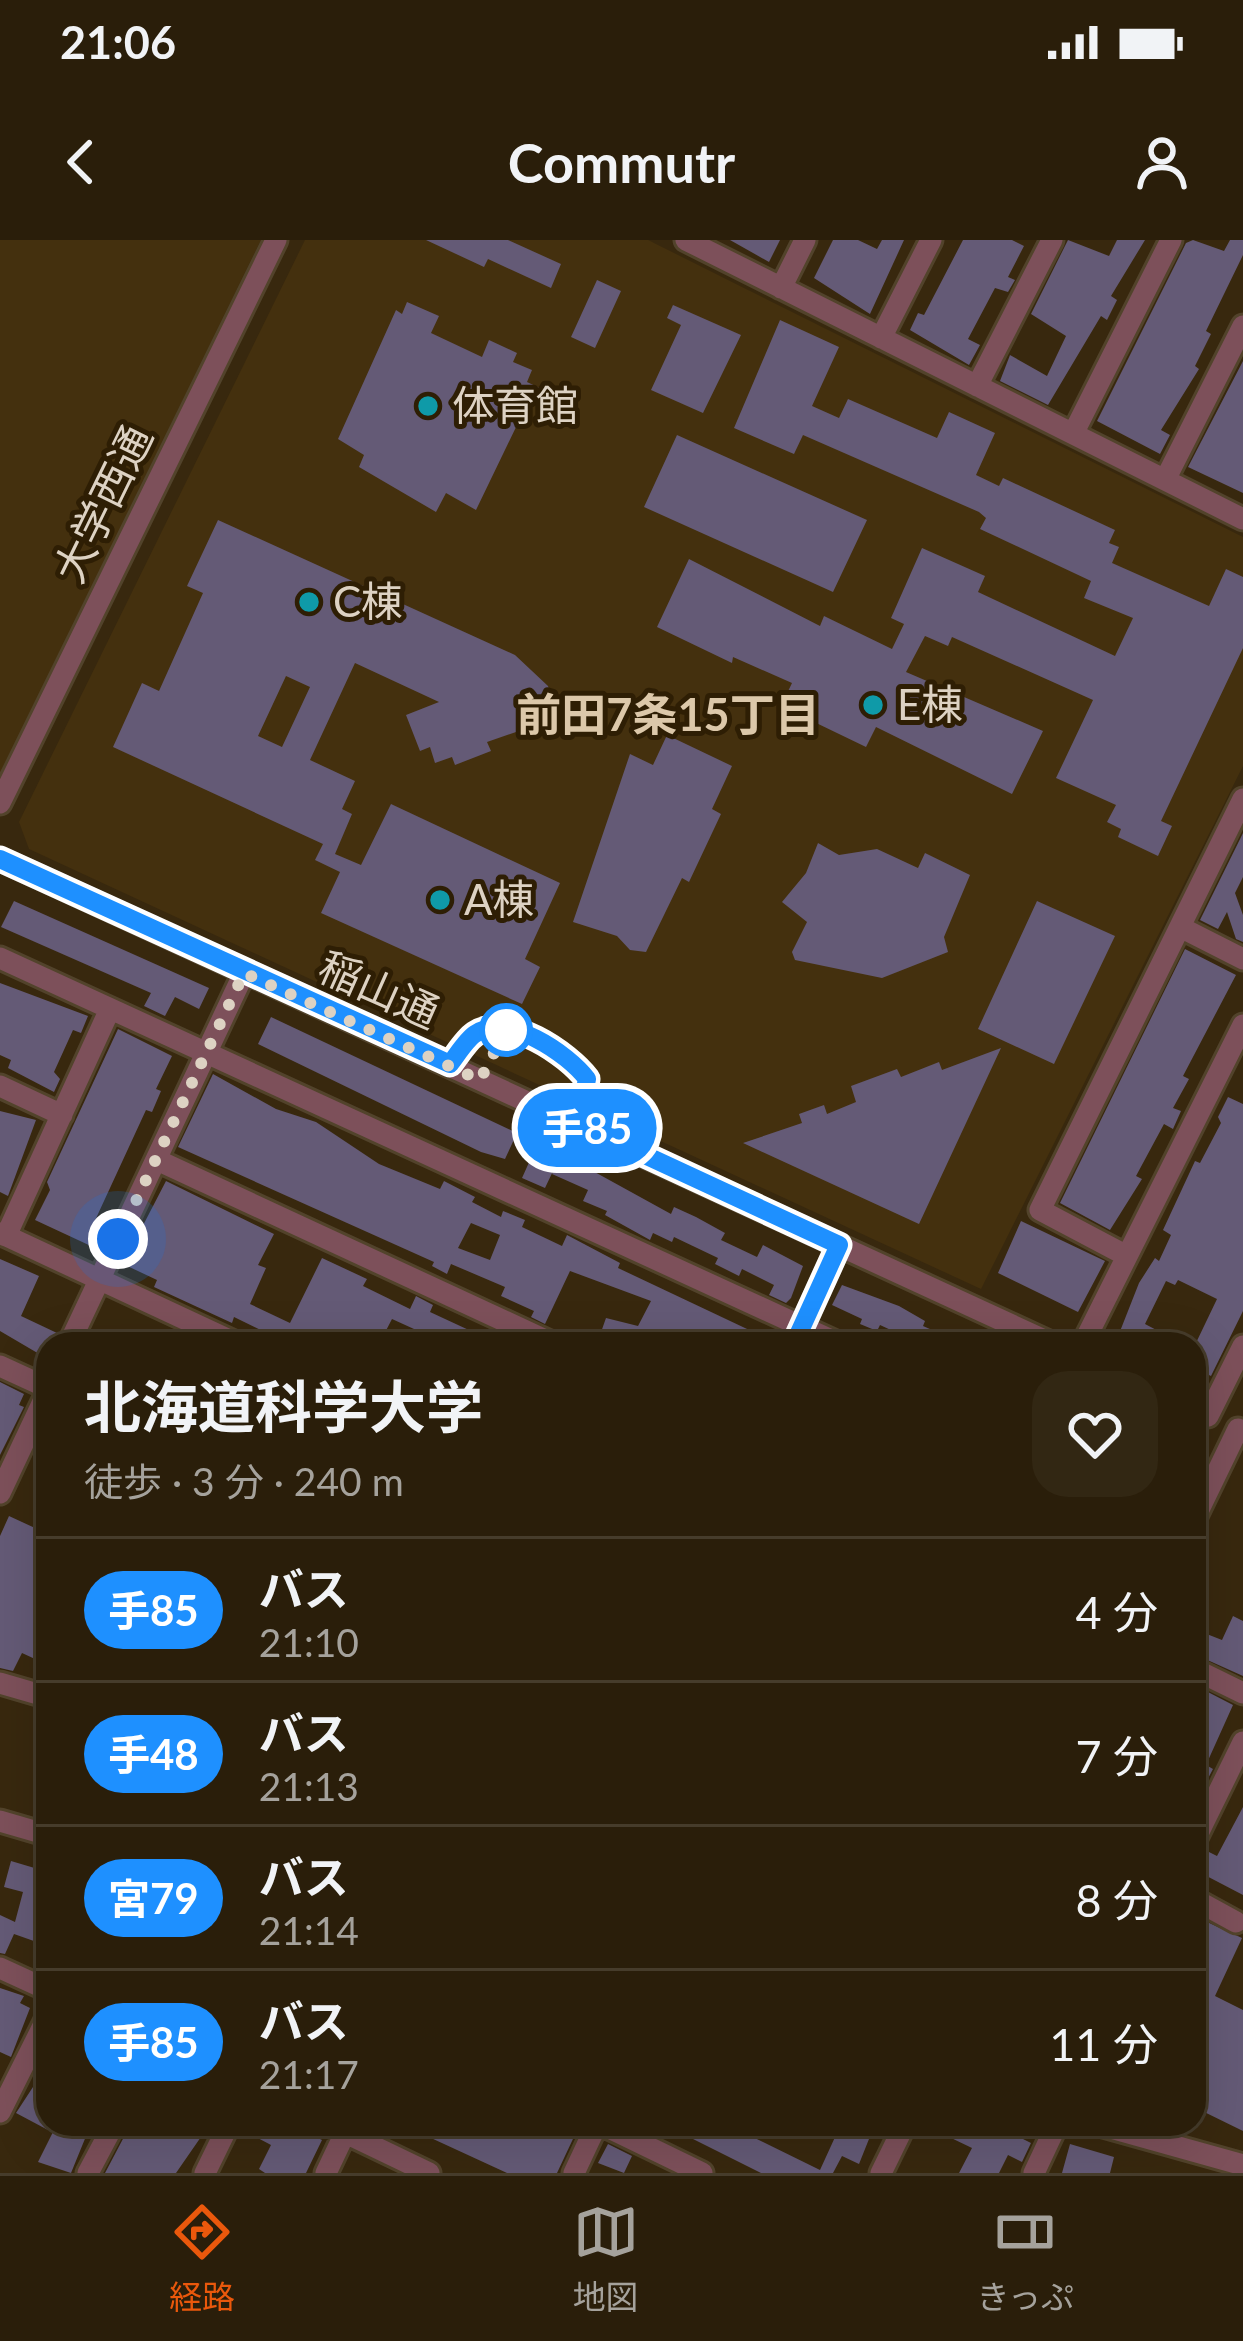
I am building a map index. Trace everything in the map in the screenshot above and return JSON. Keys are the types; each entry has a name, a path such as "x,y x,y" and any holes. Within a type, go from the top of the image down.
{"street":[{"name":"大学西通","path":"0,803 276,240"},
{"path":"688,240 1243,519"},
{"path":"781,288 806,240"},
{"path":"880,338 931,240"},
{"path":"977,386 1052,240"},
{"path":"1073,434 1171,240"},
{"path":"1165,480 1243,326"},
{"path":"1126,1256 1040,1210 1243,799"},
{"name":"稲山通","path":"0,859 1027,1332"},
{"path":"1180,927 1243,959"},
{"path":"0,958 792,1332"},
{"path":"74,1332 244,973"},
{"path":"110,1009 3,1234 212,1332"},
{"path":"1089,1332 1243,1024"},
{"path":"0,1086 62,1115"},
{"path":"157,1160 528,1332"},
{"path":"799,1332 839,1245"},
{"path":"1206,1405 1243,1346"},
{"path":"0,1366 36,1383"},
{"path":"0,1493 36,1415"},
{"path":"1206,1415 1240,1431 1206,1497"},
{"path":"1206,1675 1243,1693"},
{"path":"0,1683 36,1693"},
{"path":"1206,1818 1243,1742"},
{"path":"0,1822 36,1832"},
{"path":"1206,1906 1236,1922"},
{"path":"0,1968 36,1984"},
{"path":"0,2112 36,2040"},
{"path":"88,2173 107,2136"},
{"path":"205,2173 223,2136"},
{"path":"326,2173 334,2136"},
{"path":"353,2136 429,2173"},
{"path":"574,2173 593,2136"},
{"path":"624,2136 702,2173"},
{"path":"881,2173 899,2136"},
{"path":"1034,2173 1051,2136"},
{"path":"1140,2136 1243,2164"}],"shaded area":[{"path":"0,240 261,240 0,774"},
{"path":"305,240 648,240 1243,537 1243,766 981,1289 29,849 19,822"}],"building":[{"path":"426,240 508,240 561,264 551,288 488,259 484,267"},
{"path":"730,240 780,240 769,262"},
{"path":"833,240 858,240 877,249 882,240 904,240 870,314 814,278"},
{"path":"963,240 1012,240 1024,246 1008,277 1015,280 1008,292 995,288 968,339 980,345 969,365 910,330 918,313 924,315"},
{"path":"1068,240 1109,256 1117,240 1145,240 1111,296 1117,300 1107,320 1101,316 1048,405 1000,381 1010,355 1047,376 1066,336 1031,314"},
{"path":"1193,240 1224,251 1230,240 1243,240 1243,255 1206,331 1211,334 1195,366 1199,369 1161,430 1170,435 1160,454 1097,421 1186,243"},
{"path":"597,280 621,291 595,348 571,337"},
{"name":"体育館","path":"407,302 439,316 431,333 482,357 489,340 517,353 513,362 532,370 527,382 574,404 569,416 530,398 476,510 446,493 436,512 359,467 364,455 338,439 396,310 402,314"},
{"path":"673,305 741,335 703,413 651,390 681,325 667,318"},
{"path":"780,320 839,347 812,406 839,418 848,399 937,438 949,412 995,433 976,475 999,486 1003,478 1115,530 1109,543 1119,547 1112,563 1209,606 1226,569 1243,577 1243,648 1161,821 1172,826 1158,856 1118,837 1121,829 1107,822 1116,805 1056,778 1093,700 952,637 948,646 925,636 906,672 1043,731 1012,794 876,727 866,747 781,706 792,683 733,657 732,663 657,627 689,559 820,626 824,616 892,649 904,624 891,618 922,548 985,576 978,592 1115,656 1133,618 1084,598 1091,581 980,529 986,518 979,512 803,435 794,454 734,428"},
{"path":"1243,361 1243,493 1188,467"},
{"path":"677,435 867,520 833,592 644,507"},
{"path":"218,520 515,655 548,686 557,718 487,742 491,751 455,765 452,757 435,763 430,747 420,751 406,715 439,702 355,663 310,760 355,781 342,809 352,814 335,854 361,865 391,804 560,883 525,959 540,967 522,1004 321,913 340,872 315,860 323,844 113,747 142,683 159,691 203,593 187,586","holes":["286,676 310,687 282,747 258,736"]},
{"path":"667,735 732,766 712,809 721,814 689,882 682,878 646,952 630,950 617,936 573,922 630,754 653,765"},
{"path":"1243,833 1243,877 1235,893 1243,915 1243,942 1236,939 1227,912 1218,929 1200,920"},
{"path":"818,843 839,855 877,849 918,868 925,853 970,875 944,937 948,952 882,978 795,960 792,952 807,922 782,902 806,873"},
{"path":"14,901 209,988 199,1009 175,997 165,1016 144,1006 151,993 1,927"},
{"path":"1037,901 1115,936 1054,1064 978,1029"},
{"path":"1185,949 1236,975 1183,1076 1189,1079 1173,1108 1181,1111 1173,1129 1164,1124 1136,1176 1142,1179 1110,1230 1060,1203"},
{"path":"0,983 88,1016 81,1033 73,1030 54,1072 60,1079 54,1092 8,1068 11,1060 0,1055"},
{"path":"271,1017 517,1133 505,1159 481,1152 258,1044"},
{"path":"118,1029 172,1056 156,1089 161,1091 152,1112 146,1110 92,1227 101,1232 93,1247 35,1220 50,1190 47,1182"},
{"path":"1001,1048 919,1224 743,1143 802,1123 799,1114 824,1105 827,1114 856,1102 851,1086 897,1069 901,1077 939,1062 942,1070"},
{"path":"213,1074 276,1109 316,1122 379,1164 440,1189 444,1181 501,1217 503,1211 525,1220 522,1227 562,1246 567,1235 620,1263 618,1268 754,1332 601,1332 606,1318 638,1326 651,1301 570,1271 545,1324 531,1317 534,1311 501,1296 505,1287 451,1264 447,1274 432,1266 434,1262 178,1147","holes":["471,1223 500,1235 490,1260 458,1248"]},
{"path":"1228,1097 1243,1104 1243,1311 1211,1376 1206,1374 1206,1332 1201,1332 1217,1299 1178,1280 1175,1285 1166,1281 1145,1324 1160,1332 1120,1332 1139,1283 1155,1258 1159,1261 1171,1235 1163,1230 1195,1161 1200,1163 1221,1123 1218,1117"},
{"path":"0,1111 36,1120 8,1196 0,1192"},
{"path":"562,1154 671,1214 674,1207 696,1217 725,1233 721,1240 757,1257 763,1245 803,1266 791,1298 786,1303 769,1295 774,1285 742,1269 739,1276 715,1264 718,1258 674,1237 672,1242 653,1233 650,1240 605,1215 607,1211 583,1201 588,1190 552,1174"},
{"path":"531,1158 554,1169 545,1188 522,1178"},
{"path":"166,1181 274,1234 258,1265 266,1268 250,1304 290,1323 322,1258 367,1279 363,1286 410,1309 416,1296 433,1305 430,1312 473,1332 421,1332 392,1319 385,1332 265,1332 234,1317 232,1323 154,1287 157,1280 123,1264"},
{"path":"1021,1221 1105,1261 1078,1312 998,1273"},
{"path":"0,1259 39,1276 21,1316 55,1332 36,1332 36,1352 0,1331"},
{"path":"842,1285 899,1306 937,1332 895,1332 880,1325 877,1331 832,1305"},
{"path":"0,1382 24,1394 19,1405 24,1407 0,1455"},
{"path":"9,1516 36,1527 36,1659 22,1653 13,1671 0,1668 0,1536"},
{"path":"1233,1616 1243,1621 1243,1676 1206,1659 1206,1634 1222,1640"},
{"path":"1206,1691 1233,1705 1206,1765"},
{"path":"1243,1807 1243,1895 1206,1876 1207,1851 1217,1856"},
{"path":"11,1861 36,1868 36,1942 14,1934 5,1954 0,1953 0,1915 15,1922 23,1892 4,1887"},
{"path":"1206,1922 1242,1938 1215,1996 1243,2010 1243,2131 1206,2113"},
{"path":"0,1988 24,1996 20,2003 30,2008 11,2057 0,2052"},
{"path":"36,2082 36,2124 16,2113"},
{"path":"51,2136 86,2136 71,2173 38,2162"},
{"path":"124,2136 202,2136 176,2173 105,2173"},
{"path":"254,2136 322,2140 306,2173 259,2169 271,2145"},
{"path":"574,2136 557,2173 507,2173 431,2138"},
{"path":"687,2136 751,2136 820,2170 836,2136 870,2136 859,2164 842,2156 833,2173 761,2173"},
{"path":"947,2136 1017,2136 1031,2143 1022,2162 1008,2155 999,2173 959,2173 972,2148"},
{"path":"608,2144 632,2156 624,2173 598,2163"},
{"path":"1070,2144 1114,2157 1110,2173 1062,2173"}],"bus line":[{"name":"手85","path":"0,859 450,1064 474,1034 490,1028 514,1031 572,1060 587,1079 578,1124 839,1245 799,1332"}],"place":[{"name":"体育館","path":"428,406"},
{"name":"C棟","path":"309,602"},
{"name":"E棟","path":"873,705"},
{"name":"A棟","path":"440,900"}],"district":[{"name":"前田7条15丁目","path":"668,715"}],"route":[{"path":"118,1239 244,973 480,1080 506,1030"}]}
